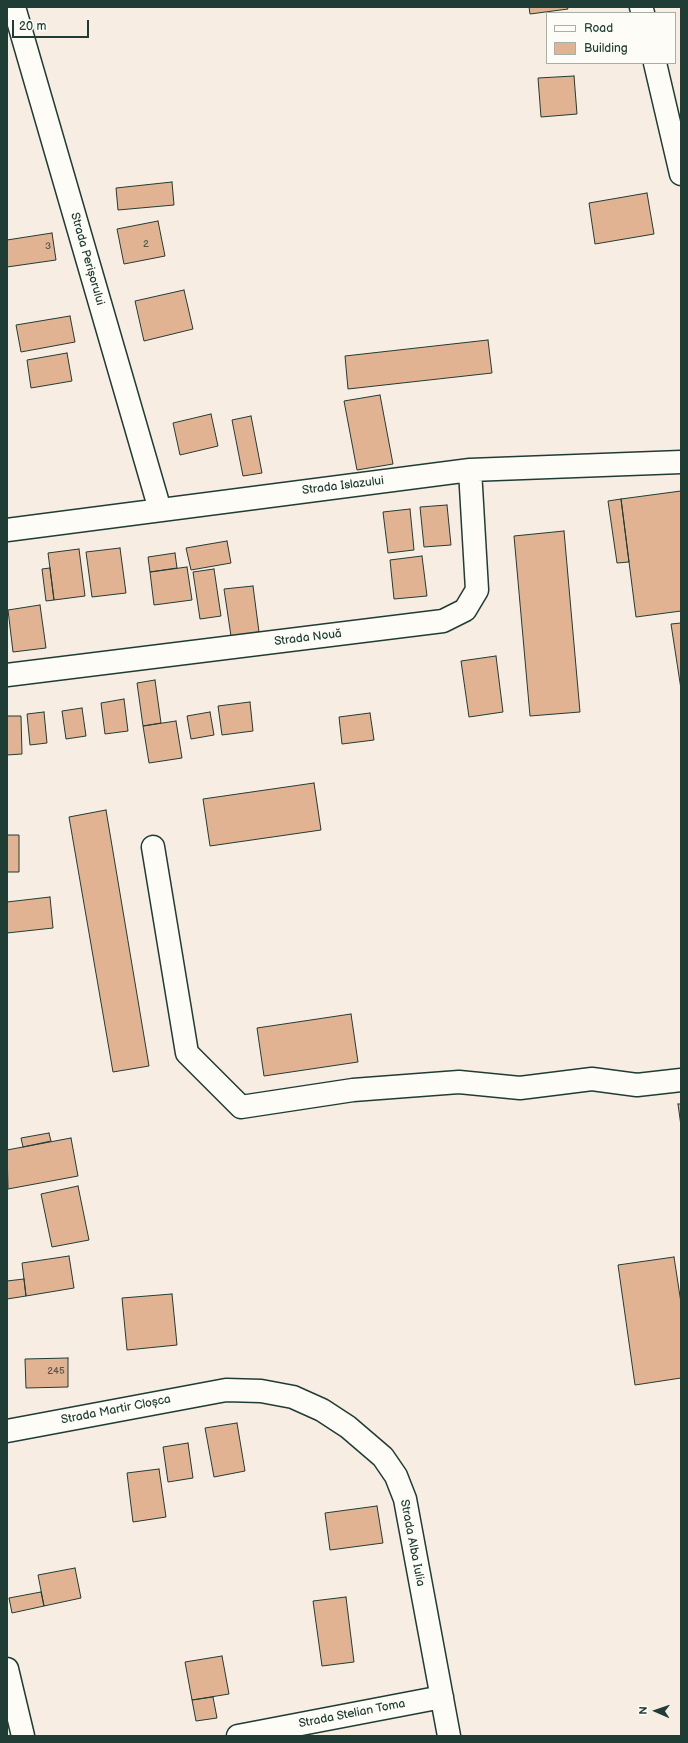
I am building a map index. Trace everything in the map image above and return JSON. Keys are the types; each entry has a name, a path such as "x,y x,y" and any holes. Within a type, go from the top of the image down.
{"street":[{"name":"Strada Perișorului","path":"14,7 160,510"},
{"path":"654,64 681,174"},
{"name":"Strada Islazului","path":"7,530 470,470 681,462"},
{"name":"Strada Nouă","path":"7,675 443,621 465,610 477,590 470,470"},
{"path":"153,847 187,1053 241,1107 353,1090 459,1082 520,1088 592,1079 637,1085 681,1080"},
{"name":"Strada Martir Cloșca","path":"7,1431 226,1390"},
{"name":"Strada Alba Iulia","path":"226,1390 261,1391 293,1397 322,1410 348,1427 383,1457 396,1476 404,1499 449,1736"},
{"path":"7,1669 23,1736"},
{"name":"Strada Stelian Toma","path":"238,1736 442,1697"}],"building":[{"path":"529,7 567,7 568,9 530,14"},
{"path":"574,76 577,114 541,117 538,78"},
{"path":"172,182 174,205 118,210 116,188"},
{"path":"647,193 654,234 595,244 589,203"},
{"path":"158,221 165,256 124,264 117,229"},
{"path":"52,233 56,260 7,267 7,240"},
{"path":"184,290 193,329 144,341 135,301"},
{"path":"70,316 75,342 21,352 16,325"},
{"path":"488,340 492,373 348,389 345,356"},
{"path":"67,353 72,381 31,388 27,360"},
{"path":"380,395 393,464 357,470 344,401"},
{"path":"211,414 218,446 180,455 173,423"},
{"path":"251,416 262,473 243,476 232,420"},
{"path":"681,491 681,611 636,617 621,499"},
{"path":"621,499 629,562 617,563 608,501"},
{"path":"447,505 451,545 424,547 420,507"},
{"path":"410,509 414,550 388,553 383,512"},
{"path":"564,531 580,712 530,716 514,536"},
{"path":"227,541 231,563 191,570 186,548"},
{"path":"120,548 126,593 92,597 86,552"},
{"path":"79,549 85,596 54,600 48,553"},
{"path":"175,553 177,568 150,572 148,557"},
{"path":"422,556 427,596 394,599 390,560"},
{"path":"187,567 192,600 154,605 150,572"},
{"path":"50,568 54,600 46,601 42,569"},
{"path":"214,569 221,616 200,619 193,572"},
{"path":"253,586 259,632 231,636 224,589"},
{"path":"40,605 46,648 13,652 8,610"},
{"path":"681,623 681,689 671,624"},
{"path":"496,656 503,712 469,717 461,661"},
{"path":"155,680 161,723 143,726 137,683"},
{"path":"124,699 128,731 105,734 101,703"},
{"path":"250,702 253,731 222,735 218,706"},
{"path":"82,708 86,736 66,739 62,711"},
{"path":"44,712 47,743 30,745 27,714"},
{"path":"210,712 214,735 191,739 187,716"},
{"path":"370,713 374,740 342,744 339,717"},
{"path":"7,716 21,716 22,754 7,755"},
{"path":"176,721 182,758 149,763 143,726"},
{"path":"314,783 321,830 210,846 203,799"},
{"path":"106,810 149,1066 113,1072 69,817"},
{"path":"7,835 19,835 19,872 7,872"},
{"path":"50,897 53,928 7,933 7,902"},
{"path":"351,1014 358,1062 264,1076 257,1028"},
{"path":"678,1104 681,1104 681,1126"},
{"path":"49,1133 51,1141 23,1147 21,1138"},
{"path":"71,1138 78,1176 8,1189 7,1150"},
{"path":"78,1186 89,1240 52,1247 41,1194"},
{"path":"69,1256 74,1288 26,1296 22,1263"},
{"path":"674,1257 681,1303 681,1378 635,1385 618,1265"},
{"path":"24,1279 26,1296 7,1299 7,1281"},
{"path":"172,1294 177,1345 127,1350 122,1298"},
{"path":"68,1358 68,1387 26,1388 25,1359"},
{"path":"237,1423 245,1471 214,1477 205,1428"},
{"path":"188,1443 193,1478 168,1482 163,1447"},
{"path":"159,1469 166,1517 133,1522 127,1473"},
{"path":"377,1506 383,1543 330,1550 325,1513"},
{"path":"75,1568 81,1598 44,1606 38,1575"},
{"path":"41,1592 44,1606 12,1613 9,1598"},
{"path":"346,1597 354,1662 322,1666 313,1601"},
{"path":"222,1656 229,1694 192,1700 185,1662"},
{"path":"213,1697 217,1718 196,1721 192,1700"}]}
